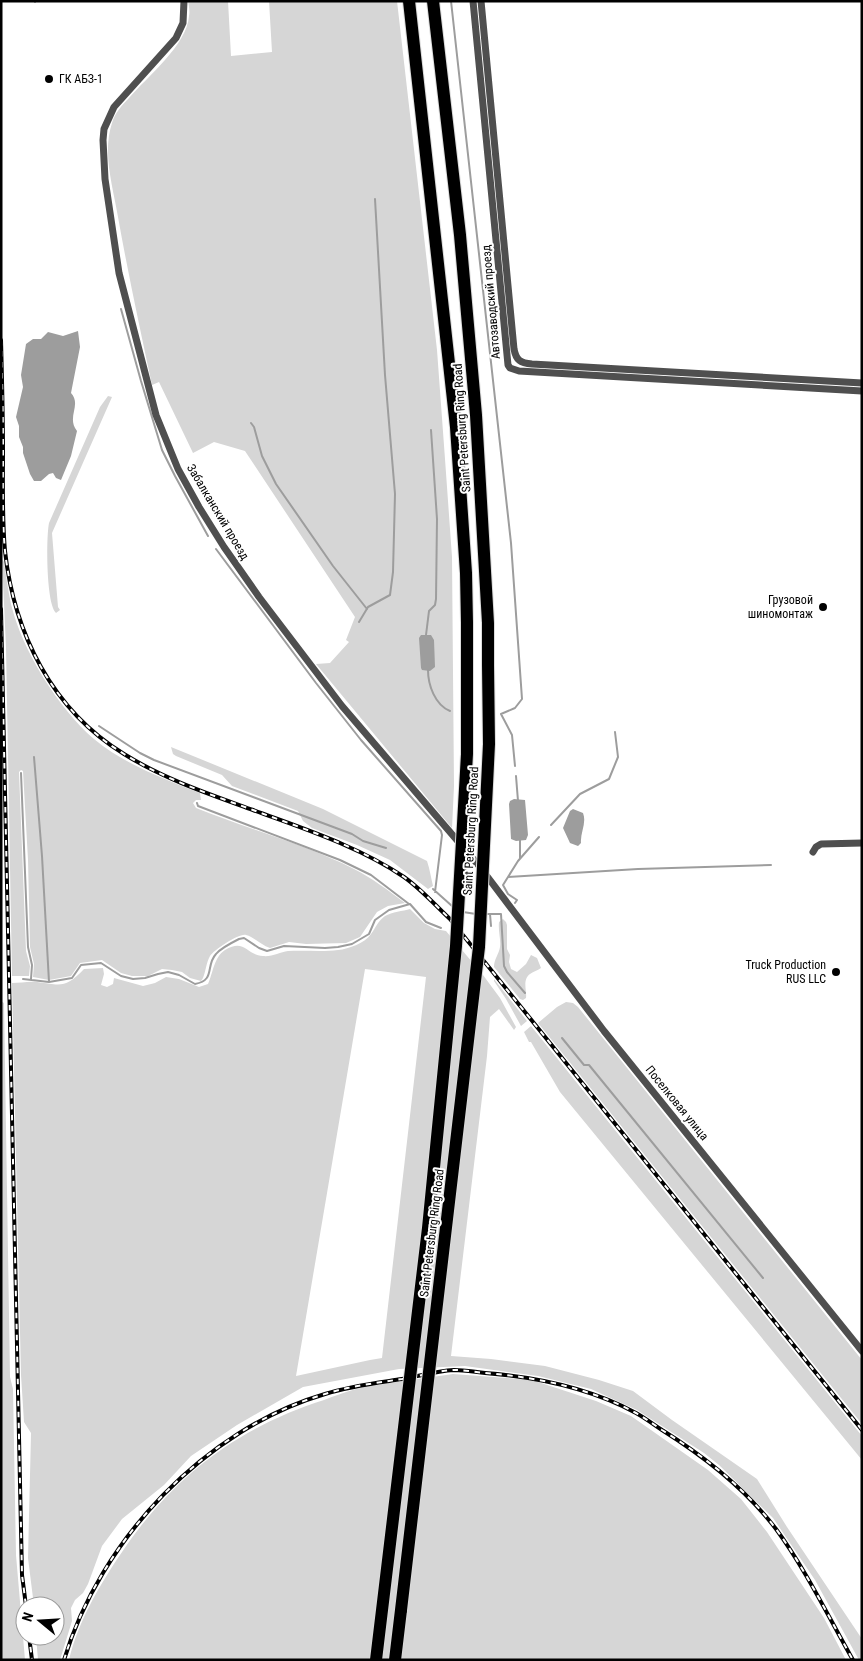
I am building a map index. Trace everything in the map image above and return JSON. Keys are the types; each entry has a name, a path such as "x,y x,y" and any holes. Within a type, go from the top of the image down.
{"highway":[{"name":"Saint Petersburg Ring Road","path":"376,1660 428,1228 456,946 467,754 468,623 456,427 409,1"},
{"name":"Saint Petersburg Ring Road","path":"395,1660 479,946 489,744 488,623 476,415 460,235 433,1"}],"street":[{"name":"Забалканский проезд","path":"184,1 183,22 176,38 114,107 104,129 103,140 105,179 119,273 156,415 178,469 199,507 224,548 258,597 342,706 480,867"},
{"name":"Автозаводский проезд","path":"473,1 508,365 510,368 519,371 862,391"},
{"name":"Автозаводский проезд","path":"481,1 514,348 518,360 532,364 862,383"},
{"path":"813,852 821,844 862,843"},
{"name":"Поселковая улица","path":"480,867 604,1030 862,1351"}],"shaded area":[{"path":"188,1 228,1 231,56 272,52 269,1 397,1 437,350 452,557 454,786 452,828 316,664 330,663 349,642 346,640 355,617 245,451 214,442 193,453 159,382 152,385 111,182 108,158 109,134 112,123 124,103 165,60 181,38 187,27 189,16"},
{"path":"78,331 80,347 71,393 75,402 73,421 77,431 71,456 61,480 56,478 53,473 41,481 34,481 23,453 16,417 23,387 21,375 26,344 33,339 41,339 48,332 63,336"},
{"path":"108,396 112,397 52,533 58,607 60,610 56,613 50,597 49,585 47,542 49,523 100,407"},
{"path":"2,559 16,622 33,659 67,711 94,739 105,748 131,763 159,777 200,793 201,800 196,800 193,803 196,808 335,860 367,876 405,903 388,906 377,912 360,937 346,943 306,944 289,942 270,948 249,936 243,935 233,939 212,953 201,981 190,978 182,972 162,969 148,976 132,976 121,973 102,960 80,963 71,976 49,980 33,977 34,964 30,947 23,771 21,770 19,772 26,951 30,966 29,976 12,976 6,648"},
{"path":"421,635 431,635 434,640 435,667 430,671 422,670 421,668 419,638"},
{"path":"171,747 323,809 427,861 433,886 428,889 390,860 312,828 303,821 298,811 232,786 222,775 176,756 173,754"},
{"path":"514,799 525,800 528,835 526,840 516,841 511,839 509,804"},
{"path":"573,809 583,813 584,817 581,843 578,846 570,843 563,828 570,811"},
{"path":"410,909 424,923 435,929 446,931 500,998 516,1027 514,1030 499,1009 490,1017 451,1356 545,1366 633,1391 757,1479 862,1639 862,1660 859,1660 815,1580 773,1518 719,1465 704,1453 637,1410 591,1389 538,1376 465,1366 399,1369 303,1387 237,1425 191,1456 164,1485 122,1519 102,1546 88,1584 71,1608 72,1621 65,1644 65,1596 33,1596 28,1558 31,1433 24,1422 21,1375 12,983 62,984 72,980 84,969 103,968 104,974 101,985 107,987 113,984 114,978 143,986 155,983 166,977 179,979 199,987 208,984 218,957 225,950 232,947 241,946 257,955 266,956 288,951 326,951 352,947 365,940 385,916","holes":["365,969 426,977 382,1358 296,1376"]},
{"path":"503,919 507,925 507,949 510,955 511,969 517,972 526,964 531,955 537,958 541,968 531,973 526,979 526,998 523,1000 520,999 494,967 500,947 499,922"},
{"path":"494,979 527,1021 521,1026 494,981"},
{"path":"1,1001 4,1003 10,1377 13,1389 16,1555 20,1596 15,1596 15,1646 24,1646 25,1660 1,1660"},
{"path":"566,1002 573,1003 578,1007 862,1360 862,1424 538,1023"},
{"path":"531,1026 862,1436 862,1460 560,1092 524,1032"},
{"path":"453,1374 532,1380 596,1401 631,1416 708,1470 741,1499 767,1532 824,1618 846,1660 69,1660 78,1632 90,1605 120,1555 161,1502 208,1459 262,1425 340,1394 392,1382"},
{"path":"37,1646 64,1646 60,1660 38,1660"}],"waterway":[{"path":"451,1 511,543 522,699 515,708 501,714 512,735 515,766"},
{"path":"359,622 368,607 390,595 393,572 395,494 385,375 375,199"},
{"path":"121,309 162,450 208,536"},
{"path":"251,423 254,427 262,456 276,484 333,566 367,609"},
{"path":"426,635 429,611 435,605 436,599 437,519 431,430"},
{"path":"216,549 361,740 441,831 435,892"},
{"path":"428,670 433,694 440,704 450,711"},
{"path":"99,726 154,760 352,834 363,841 386,848"},
{"path":"551,825 580,794 609,779 618,757 615,732"},
{"path":"34,757 49,982"},
{"path":"21,773 28,947 32,965 31,979"},
{"path":"516,776 518,801"},
{"path":"197,803 198,806 340,860 371,875 409,904"},
{"path":"539,837 518,861 508,877 638,869 771,865"},
{"path":"520,838 520,858"},
{"path":"508,877 503,885 508,894 517,900 515,903"},
{"path":"433,889 452,906"},
{"path":"23,979 49,982 72,978 81,965 101,963 121,976 133,979 168,972 179,975 195,984 206,979 211,963 218,952 239,939 244,938 267,951 284,946 338,947 352,944 369,934 375,920 389,910 410,904 426,922 441,928"},
{"path":"463,912 476,914"},
{"path":"485,914 501,914 504,966 525,993"},
{"path":"490,914 491,926"},
{"path":"562,1038 584,1065 589,1065 763,1278"}],"railway":[{"path":"1,340 3,526 5,551 17,611 41,667 57,692 76,715 99,736 139,763 187,785 349,847 404,877 422,892 450,919 862,1430"},
{"path":"1,609 22,1575 25,1596"},
{"path":"64,1660 81,1616 103,1573 131,1532 163,1495 199,1462 239,1433 281,1411 325,1394 363,1385 454,1370 524,1377 581,1390 636,1413 694,1451 738,1487 776,1529 807,1577 853,1660"},
{"path":"30,1646 32,1660"}],"place":[{"name":"ГК АБЗ-1","path":"49,79"},
{"name":"Грузовой шиномонтаж","path":"823,607"},
{"name":"Truck Production RUS LLC","path":"836,972"}]}
